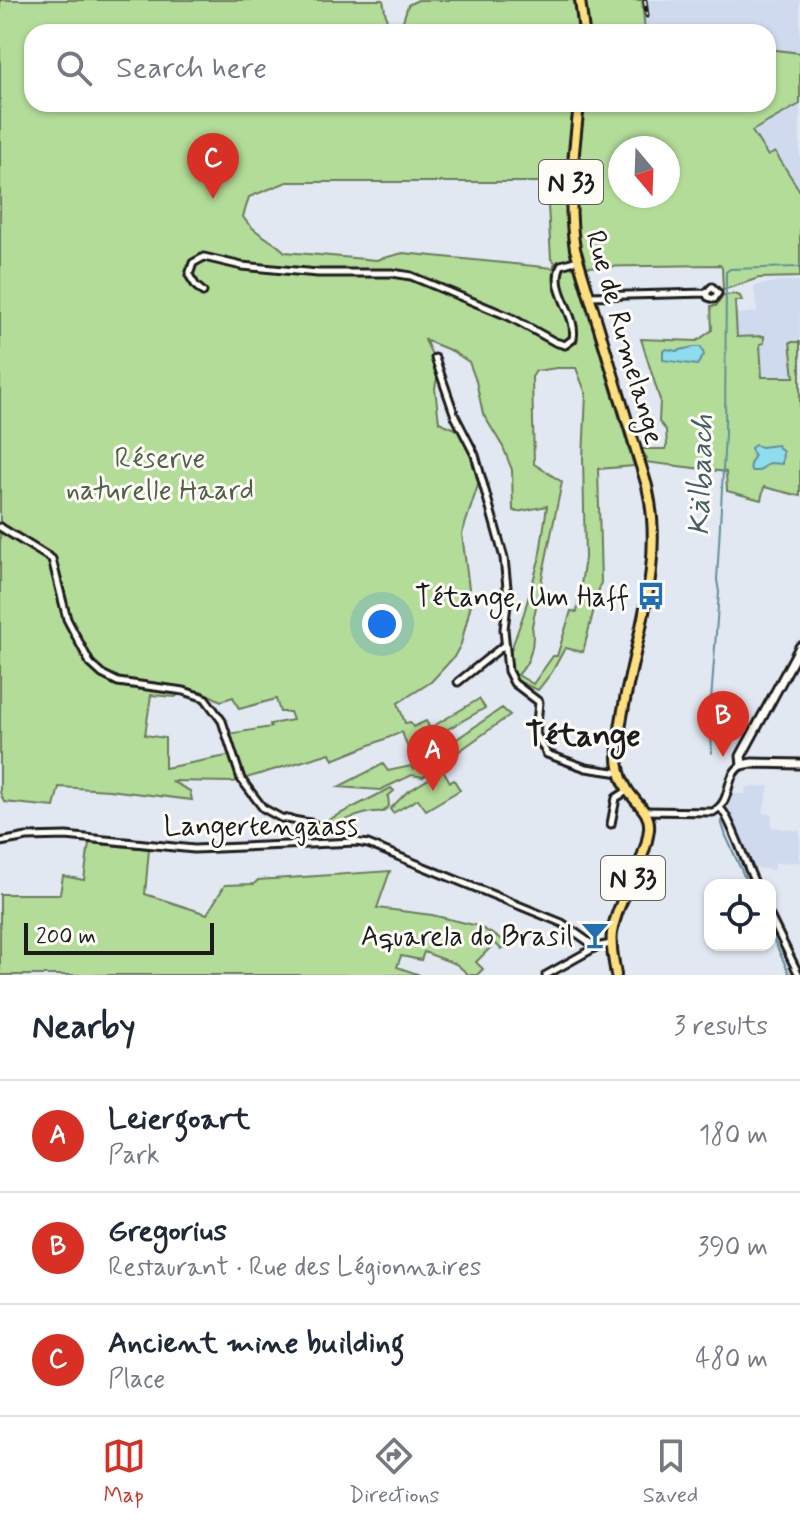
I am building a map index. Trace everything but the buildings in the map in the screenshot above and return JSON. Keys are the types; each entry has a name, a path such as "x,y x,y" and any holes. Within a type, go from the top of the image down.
{"main road":[{"path":"580,0 583,24"},
{"name":"Rue de Rumelange","path":"578,112 570,188 570,214 578,260 647,486 653,520 651,572 618,746 620,773 627,791 644,811"},
{"name":"N 33","path":"616,975 611,944 615,922 645,849 649,824 644,811"}],"street":[{"path":"203,292 189,275 193,263 204,257 242,266 318,273 392,273 429,282 565,345 573,339 574,324 559,287 558,272 561,265 578,260"},
{"path":"589,296 706,293"},
{"path":"435,358 451,407 475,455 504,558 508,597 504,645 508,671 514,683 539,702 536,734 547,754 586,768 620,773"},
{"path":"0,527 52,559 67,619 90,663 118,682 184,691 205,698 222,721 241,779 263,808 281,818 326,829 353,830 356,842"},
{"path":"458,682 504,645"},
{"path":"742,765 743,750 800,647"},
{"path":"644,811 713,812 720,808 729,794 732,774 742,765 800,764"},
{"path":"611,824 616,798 627,791"},
{"path":"720,808 726,812 753,879"},
{"name":"Langertengaass","path":"0,842 27,837 66,836 194,849 368,844 562,923 596,947"},
{"path":"776,928 799,975"},
{"path":"546,975 596,947 611,944"}],"shaded area":[{"path":"642,0 800,0 800,53 776,50 776,24 644,24"},
{"path":"800,104 800,191 774,153 768,156 751,131"},
{"path":"800,281 800,342 791,342 794,377 762,377 760,343 737,337 736,314 757,312 754,286"},
{"path":"769,786 763,813 772,815 771,827 800,831 800,862 775,863 773,870 756,868 755,873 747,872 725,819 713,812 729,794 745,794 746,787"}],"green space":[{"name":"Réserve naturelle Haard","path":"0,0 383,0 387,24 24,24 24,112 776,112 776,50 800,53 800,104 752,131 768,156 775,152 800,191 800,277 759,278 723,290 720,265 574,267 634,466 598,469 601,582 583,652 565,648 538,690 517,681 512,672 510,653 539,560 547,506 517,512 513,510 512,470 503,447 483,414 469,362 425,340 439,369 435,388 439,422 463,432 481,476 462,534 471,604 461,644 454,657 431,682 398,703 405,723 410,722 413,727 426,721 430,728 479,699 485,708 409,751 402,732 333,760 330,753 233,782 171,781 190,791 192,800 59,787 54,807 4,802 0,792","holes":["287,182 541,182 547,187 551,259 555,262 553,268 403,253 376,260 285,252 243,217 249,197","576,368 586,394 583,458 585,558 577,612 571,611 557,656 553,656 533,684 518,675 531,652 532,626 562,482 534,464 532,377 536,371","184,691 201,691 221,701 233,697 239,709 276,699 280,712 290,712 293,720 228,734 232,755 165,768 165,738 145,735 151,695 175,697"]},
{"path":"418,0 642,0 644,24 402,24 408,5"},
{"path":"735,294 742,301 735,301 737,337 764,336 764,343 760,344 762,377 794,377 790,342 800,342 800,496 764,487 761,500 727,491 726,472 645,462 647,458 641,449 665,449 667,445 666,430 659,422 660,400 641,339 697,341 712,330 711,306 716,306 724,295"},
{"path":"502,708 510,715 423,777 412,775 380,790 338,787 383,764 388,771 411,766 413,769"},
{"path":"443,770 450,782 454,780 460,790 426,810 418,799 393,813 390,809 406,793"},
{"path":"391,788 394,791 388,796 389,806 383,812 331,823 326,829 321,827 326,821"},
{"path":"89,843 149,849 145,894 207,914 225,885 390,871 377,908 432,915 478,926 508,943 501,949 495,943 476,962 483,969 477,975 469,975 456,964 424,952 421,960 401,956 397,967 420,975 0,975 0,894 60,894 63,876 84,880"}],"water":[{"path":"701,347 704,355 697,365 663,360 663,351 667,349 676,351"},
{"path":"755,445 777,445 783,452 782,464 769,463 759,471 751,471 750,464 754,457 751,448"}],"waterway":[{"name":"Kälbaach","path":"712,753 710,715 719,592 717,580 725,434 726,272 730,269 800,267"},
{"name":"Kälbaach","path":"721,821 745,879"},
{"name":"Kälbaach","path":"776,945 790,975"}],"railway":[{"path":"645,0 647,16"}],"place":[{"name":"Ancient mine building","path":"213,199"},
{"name":"Tétange, Um Haff","path":"651,596"},
{"name":"Gregorius","path":"723,757"},
{"name":"Leiergoart","path":"433,791"},
{"name":"Aquarela do Brasil","path":"595,935"}],"district":[{"name":"Tétange","path":"583,734"}]}
